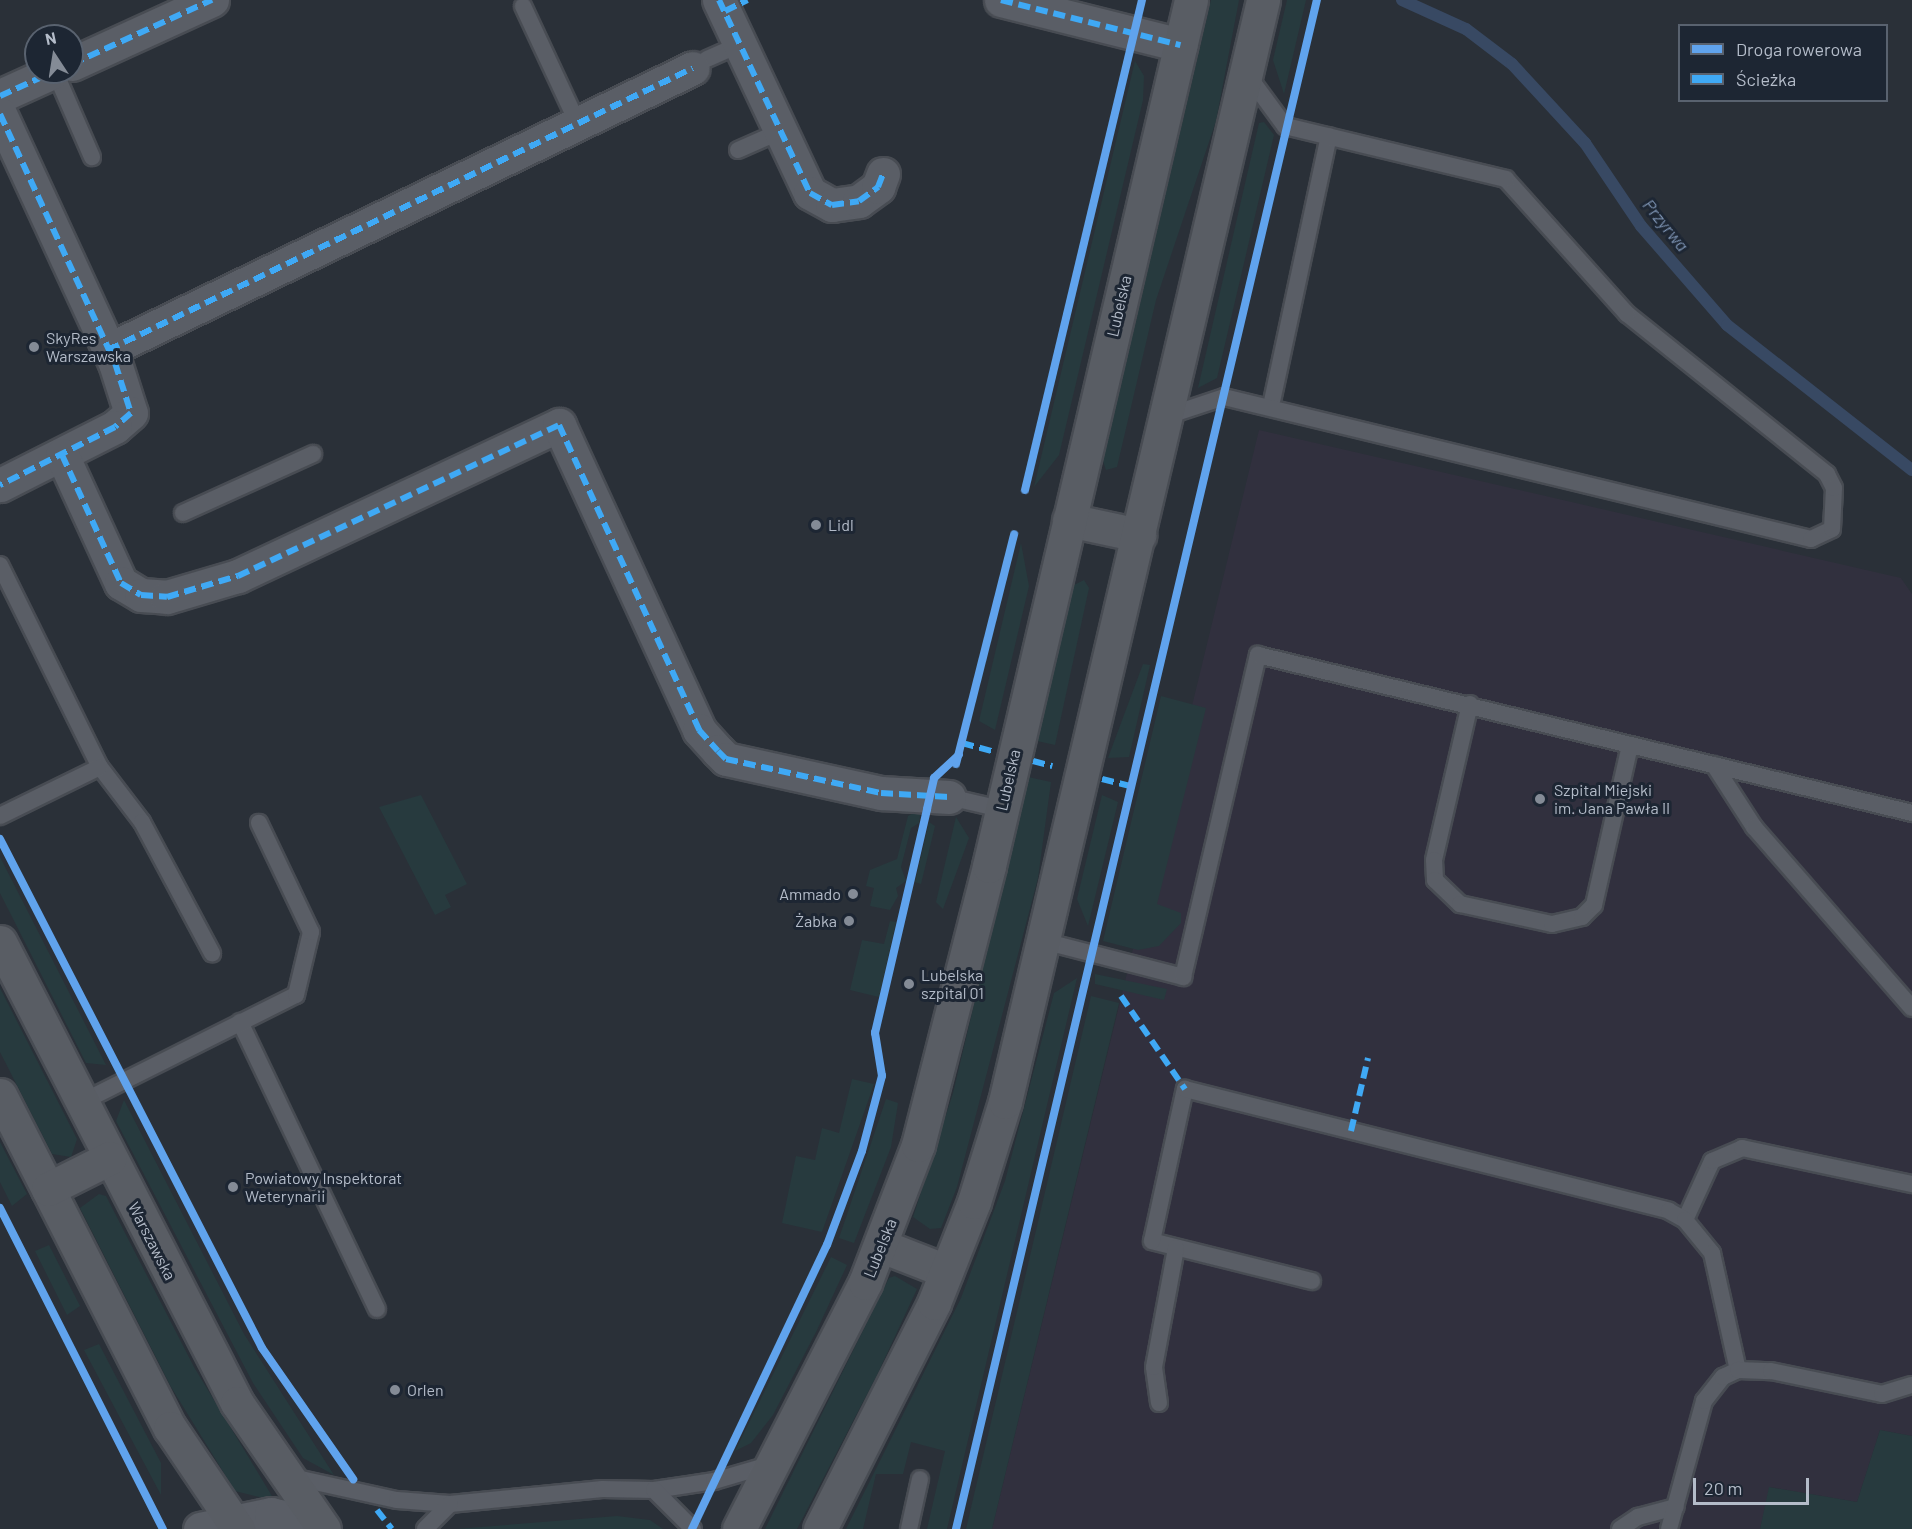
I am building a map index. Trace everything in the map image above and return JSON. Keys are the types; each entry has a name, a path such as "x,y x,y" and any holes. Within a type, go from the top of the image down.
{"main road":[{"name":"Lubelska","path":"739,1529 882,1246 918,1145 1001,809 1191,0"},
{"path":"820,1529 946,1271 1005,1102 1263,0"},
{"path":"1069,520 1139,535"},
{"name":"Warszawska","path":"0,942 237,1403 285,1476 323,1527"},
{"path":"0,1095 223,1526"},
{"path":"48,1189 110,1158"},
{"path":"882,1246 946,1271"}],"street":[{"path":"84,59 212,0"},
{"path":"1001,0 1180,45"},
{"path":"731,4 741,44 810,193 832,205 859,201 878,187 883,174"},
{"path":"108,350 700,64"},
{"path":"0,96 27,84"},
{"path":"0,114 108,350 131,413 62,455 0,485"},
{"path":"62,455 121,583 141,595 167,597 238,576 559,425 699,730 726,759 881,793 949,798"},
{"path":"223,1526 271,1514 323,1527"}],"lane":[{"path":"523,6 578,124"},
{"path":"700,64 741,44"},
{"path":"1167,416 1224,397 1271,406 1811,539 1832,529 1834,488 1827,474 1627,314 1506,179 1285,126 1245,72"},
{"path":"59,84 92,157"},
{"path":"738,150 781,131"},
{"path":"1271,406 1329,136"},
{"path":"183,513 313,454"},
{"path":"0,565 100,767 142,822 212,953"},
{"path":"1043,941 1183,977 1258,655 1470,704 1912,813"},
{"path":"1470,704 1434,860 1435,880 1460,903 1552,924 1582,917 1594,905 1630,745"},
{"path":"1714,765 1754,827 1912,1008"},
{"path":"0,816 100,767"},
{"path":"949,798 1001,809"},
{"path":"82,1102 296,995 311,932 259,823"},
{"path":"240,1022 377,1309"},
{"path":"1312,1281 1152,1241 1185,1089 1654,1206 1685,1220 1701,1236 1720,1276 1738,1370"},
{"path":"1685,1220 1702,1173 1712,1161 1742,1148 1912,1184"},
{"path":"1159,1403 1154,1367 1176,1248"},
{"path":"1669,1529 1704,1401 1723,1377 1738,1370 1780,1372 1882,1394 1911,1388"},
{"path":"285,1476 397,1500 450,1504 602,1489 654,1490 714,1481 773,1464"},
{"path":"909,1529 920,1479"},
{"path":"654,1490 693,1529"},
{"path":"426,1529 450,1504"},
{"path":"1620,1529 1638,1517 1676,1507"}],"shaded area":[{"name":"Szpital Miejski im. Jana Pawła II","path":"1259,430 1901,578 1912,594 1912,1436 1880,1430 1857,1502 1770,1487 1760,1529 992,1529"}],"green space":[{"path":"1211,0 1239,0 1216,121 1156,300 1117,467 1106,470 1103,461"},
{"path":"1287,0 1306,0 1284,94 1273,60"},
{"path":"1135,61 1144,76 1143,100 1059,455 1034,487"},
{"path":"1264,122 1274,135 1217,378 1198,388 1259,123"},
{"path":"1021,543 1029,586 995,730 979,721"},
{"path":"1084,580 1089,588 1055,745 1037,741 1074,585"},
{"path":"1143,664 1150,665 1129,757 1108,758"},
{"path":"1161,696 1206,708 1157,904 1181,913 1181,923 1159,946 1138,950 1103,941"},
{"path":"1028,777 1051,782 1038,878 957,1187 941,1228 930,1229 913,1217 953,1093"},
{"path":"421,795 467,884 445,895 451,907 435,915 379,807"},
{"path":"1102,795 1118,802 1088,926 1077,899"},
{"path":"921,809 919,823 911,828 901,867 906,881 896,888 898,896 890,910 870,906 874,888 866,886 870,870 897,859 908,816"},
{"path":"956,817 969,838 943,909 936,902"},
{"path":"929,822 935,826 921,884 915,882"},
{"path":"0,857 106,1065 86,1063 0,893"},
{"path":"890,921 896,922 879,997 850,990 862,940 884,944"},
{"path":"1095,974 1167,989 1164,1000 1095,984"},
{"path":"1077,978 947,1529 927,1529 945,1451 911,1442 903,1474 876,1474 863,1529 846,1529 961,1298 1005,1181 1054,993"},
{"path":"0,988 77,1139 71,1157 52,1154 0,1052"},
{"path":"1091,996 1119,1003 992,1529 966,1529"},
{"path":"852,1079 874,1084 822,1232 782,1223 796,1156 815,1160 822,1128 839,1133"},
{"path":"886,1099 898,1103 891,1147 854,1243 839,1238"},
{"path":"124,1100 244,1334 334,1475 303,1458 253,1383 116,1121"},
{"path":"0,1142 27,1194 12,1206 0,1182"},
{"path":"99,1194 106,1196 194,1367 275,1501 235,1491 171,1387 80,1208"},
{"path":"49,1245 80,1306 67,1315 35,1251"},
{"path":"831,1257 847,1265 817,1330 773,1415 751,1443 735,1451"},
{"path":"895,1276 917,1289 877,1375 797,1529 765,1529 889,1278"},
{"path":"99,1344 161,1463 161,1495 84,1350"},
{"path":"1880,1430 1912,1436 1912,1529 1760,1529 1769,1487 1857,1502"},
{"path":"617,1516 650,1520 663,1529 456,1529"}],"waterway":[{"name":"Przyrwa","path":"1402,0 1466,29 1512,64 1585,143 1641,226 1727,325 1912,470"}],"marked path":[{"path":"84,59 212,0"},
{"path":"719,0 810,193 832,205 859,201 878,187 883,174"},
{"path":"725,11 748,0"},
{"path":"1001,0 1180,45"},
{"path":"108,350 693,68"},
{"path":"0,96 26,84"},
{"path":"0,114 115,363 131,413 115,427 0,485"},
{"path":"62,455 121,583 141,595 167,597 238,576 559,425 699,730 726,759 881,793 949,797"},
{"path":"962,743 992,751"},
{"path":"1033,761 1052,766"},
{"path":"1102,779 1131,786"},
{"path":"1121,996 1185,1089"},
{"path":"1351,1131 1368,1058"},
{"path":"377,1510 392,1529"}],"cycle path":[{"path":"1025,490 1142,0"},
{"path":"956,1529 1317,0"},
{"path":"956,764 1014,534"},
{"path":"692,1529 827,1245 862,1151 882,1076 875,1033 934,778 959,755"},
{"path":"0,839 262,1348 353,1479"},
{"path":"0,1208 163,1529"}],"place":[{"name":"SkyRes Warszawska","path":"34,347"},
{"name":"Lidl","path":"816,525"},
{"name":"Szpital Miejski im. Jana Pawła II","path":"1540,799"},
{"name":"Ammado","path":"853,894"},
{"name":"Żabka","path":"849,921"},
{"name":"Lubelska szpital 01","path":"909,984"},
{"name":"Powiatowy Inspektorat Weterynarii","path":"233,1187"},
{"name":"Orlen","path":"395,1390"}]}
